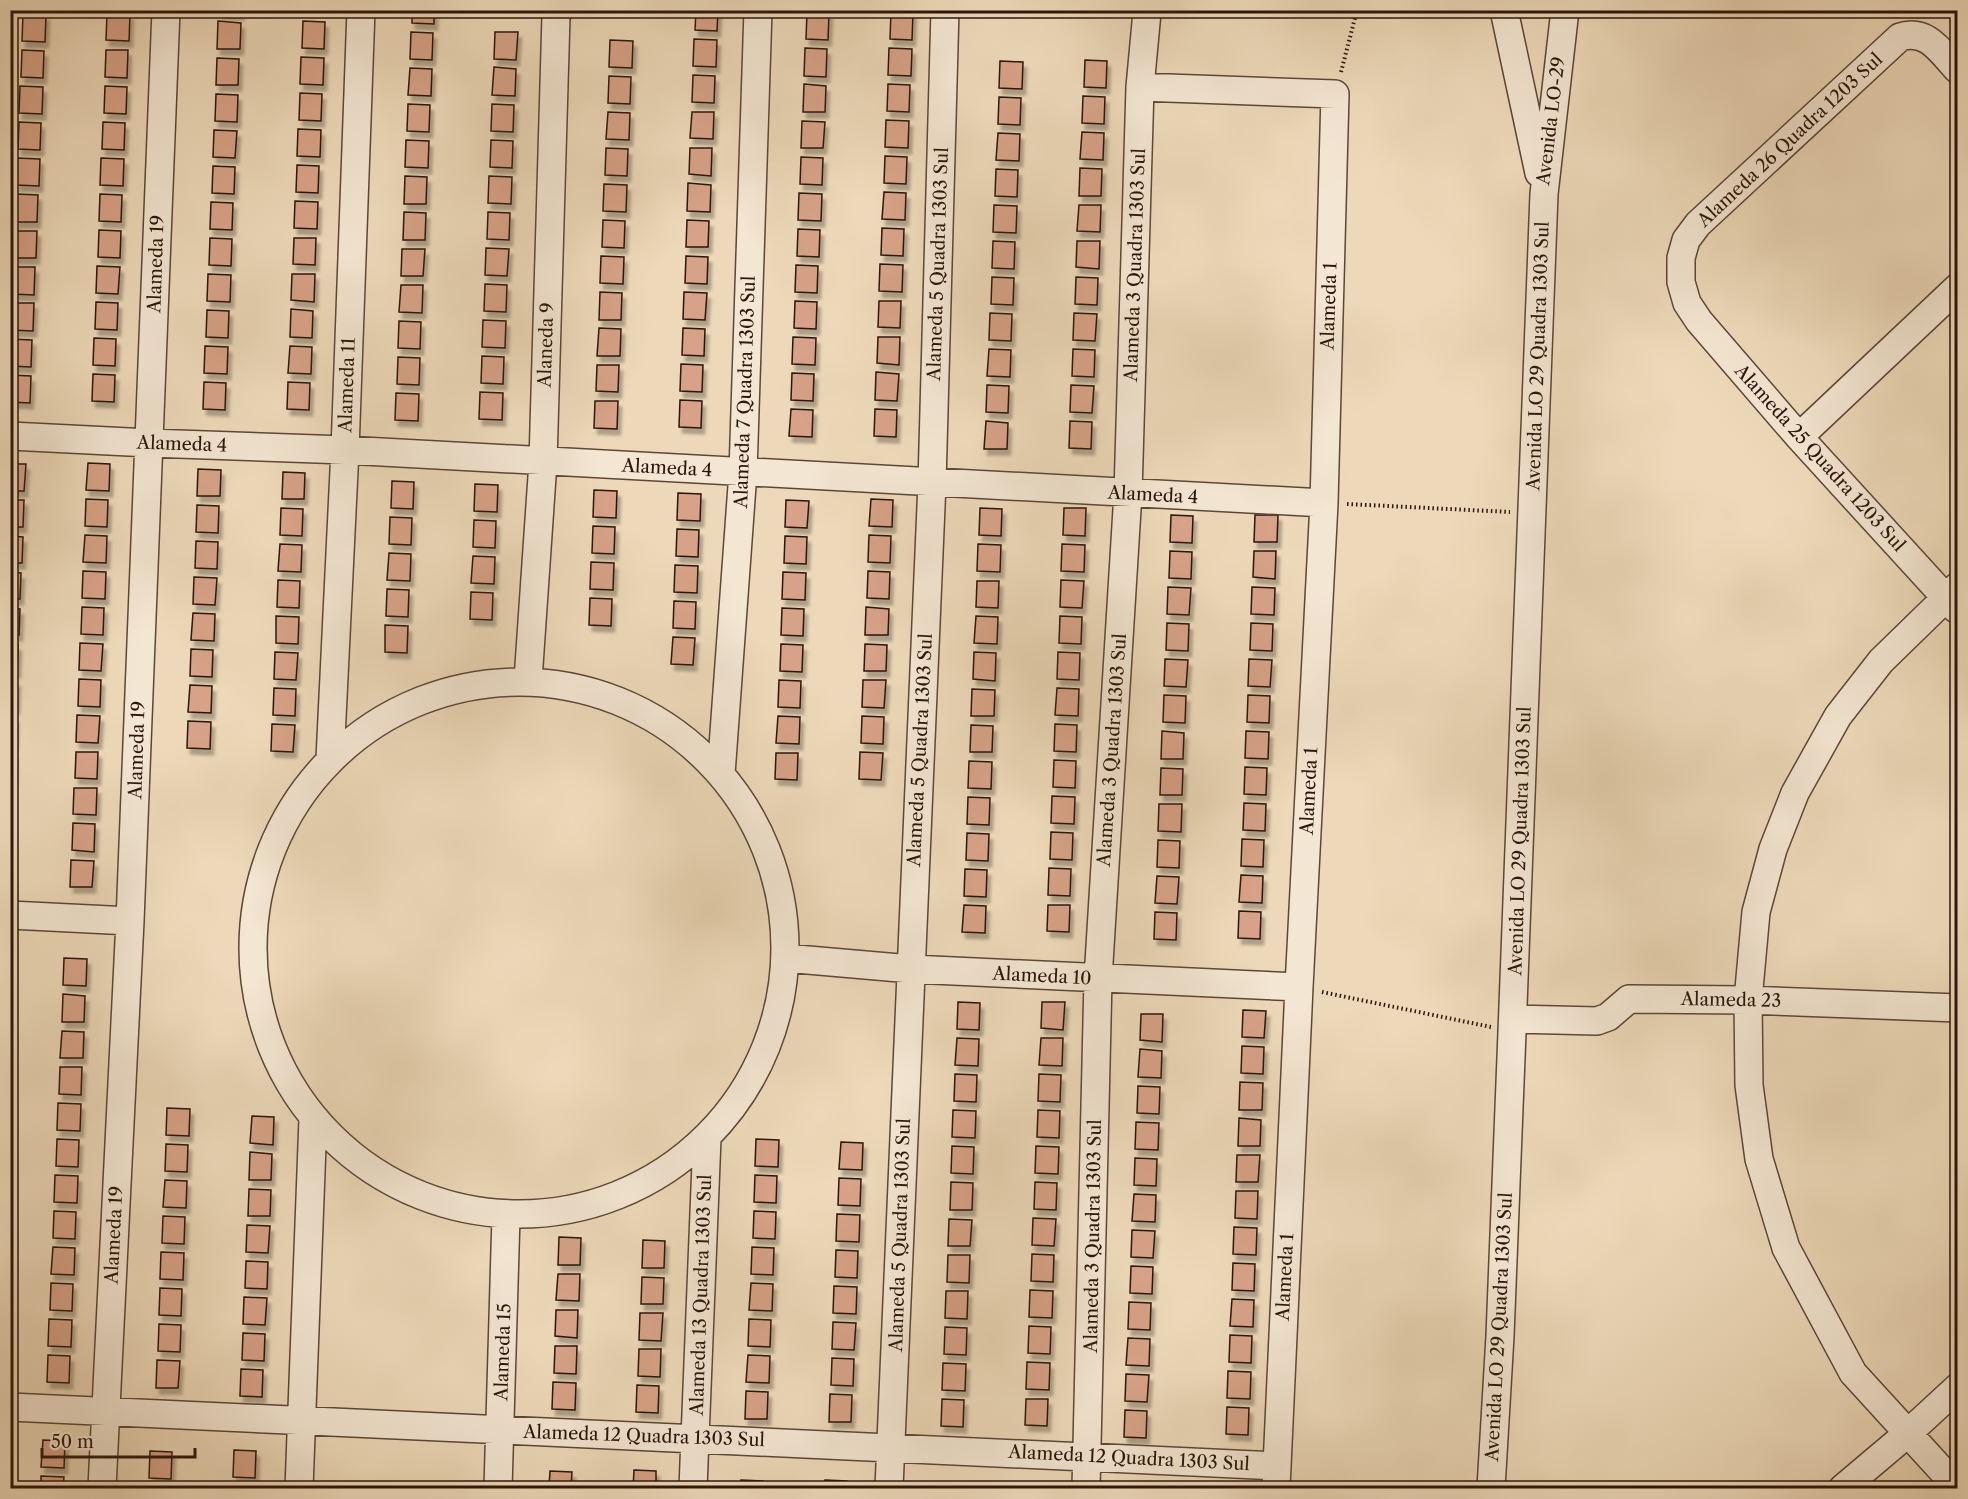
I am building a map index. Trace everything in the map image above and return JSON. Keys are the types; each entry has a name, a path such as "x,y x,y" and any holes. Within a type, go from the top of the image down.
{"street":[{"name":"Alameda 19","path":"102,1488 130,921 166,10"},
{"name":"Alameda 11","path":"330,759 362,10"},
{"name":"Alameda 7 Quadra 1303 Sul","path":"721,774 743,472 758,10"},
{"name":"Alameda 5 Quadra 1303 Sul","path":"889,1488 932,483 945,10"},
{"name":"Avenida LO-29","path":"1504,10 1544,194"},
{"name":"Avenida LO-29","path":"1544,194 1565,10"},
{"name":"Alaneda 9","path":"528,680 543,462 556,12"},
{"name":"Alameda 3 Quadra 1303 Sul","path":"1086,1488 1098,979 1128,494 1140,87 1147,12"},
{"name":"Alameda 26 Quadra 1203 Sul","path":"1687,303 1681,282 1681,258 1686,240 1698,224 1900,38 1909,34 1920,36 1931,42 1958,70"},
{"path":"1140,87 1335,94"},
{"name":"Alameda 1","path":"1276,1477 1324,503 1335,94"},
{"name":"Avenida LO 29 Quadra 1303 Sul","path":"1491,1488 1500,1336 1544,194"},
{"path":"1799,437 1958,287"},
{"name":"Alameda 25 Quadra 1203 Sul","path":"1687,303 1699,321 1799,437 1953,598"},
{"name":"Alameda 4","path":"10,436 345,450 1324,503"},
{"path":"1953,598 1881,661 1838,716 1795,793 1773,849 1756,912 1748,1000 1749,1085 1759,1159 1786,1248 1853,1373 1958,1488"},
{"path":"528,680 601,693 610,697 667,725 721,774 758,829 780,892 785,958 775,1024 748,1086 707,1138 648,1183 580,1210 506,1216 434,1203 367,1169 313,1119 278,1063 258,1001 253,936 264,871 268,861 290,811 330,759 388,715 398,711 456,688 528,680"},
{"path":"10,915 130,921"},
{"name":"Alameda 10","path":"785,958 910,969 1299,987"},
{"name":"Alameda 23","path":"1512,1025 1598,1021 1608,1017 1629,999 1748,1000 1958,1008"},
{"path":"299,1488 313,1119"},
{"name":"Alameda 13 Quadra 1303 Sul","path":"693,1488 707,1138"},
{"name":"Alameda 15","path":"498,1488 506,1216"},
{"path":"1843,1488 1958,1387"},
{"name":"Alameda 12 Quadra 1303 Sul","path":"10,1407 891,1446 1088,1457 1276,1477"}],"path":[{"path":"1335,94 1356,14"},
{"path":"1324,503 1532,513"},
{"path":"1299,987 1512,1025"}],"building":[{"path":"219,10 241,10 241,14 219,13"},
{"path":"412,10 434,10 434,24 412,23"},
{"path":"696,10 718,10 717,31 695,30"},
{"path":"807,12 829,13 828,40 806,39"},
{"path":"891,12 913,13 912,40 890,39"},
{"path":"23,14 46,15 45,42 22,41"},
{"path":"107,14 130,14 129,41 106,40"},
{"path":"218,21 241,23 240,49 217,49"},
{"path":"303,21 325,22 324,49 302,48"},
{"path":"411,32 433,33 432,60 410,59"},
{"path":"495,32 518,32 516,60 494,59"},
{"path":"694,39 717,40 716,67 693,66"},
{"path":"610,40 633,41 632,68 609,67"},
{"path":"805,48 827,49 826,77 804,76"},
{"path":"889,48 912,49 911,76 888,75"},
{"path":"22,50 44,51 43,78 21,77"},
{"path":"106,50 128,50 127,78 105,77"},
{"path":"301,57 324,58 323,85 300,84"},
{"path":"217,58 239,59 238,85 216,85"},
{"path":"1085,60 1107,61 1106,88 1084,87"},
{"path":"1000,61 1023,62 1022,89 999,88"},
{"path":"494,67 516,69 515,96 492,95"},
{"path":"410,68 432,69 431,96 408,95"},
{"path":"693,75 715,76 714,103 692,102"},
{"path":"609,76 631,77 630,104 608,103"},
{"path":"804,84 826,86 825,112 803,112"},
{"path":"888,84 910,85 909,112 887,111"},
{"path":"20,86 43,87 42,114 19,113"},
{"path":"105,86 127,87 126,114 104,113"},
{"path":"300,93 322,94 321,121 299,120"},
{"path":"216,94 238,95 237,122 215,121"},
{"path":"1083,96 1105,97 1104,124 1082,123"},
{"path":"999,97 1021,98 1020,125 998,124"},
{"path":"408,104 430,105 429,132 407,131"},
{"path":"492,104 514,105 513,132 491,131"},
{"path":"608,112 630,113 629,140 606,139"},
{"path":"692,112 714,112 713,139 690,138"},
{"path":"886,120 909,121 908,148 885,147"},
{"path":"802,121 825,122 823,148 801,148"},
{"path":"19,122 41,123 40,150 18,149"},
{"path":"103,122 125,123 124,150 102,149"},
{"path":"298,129 321,130 320,157 297,156"},
{"path":"214,130 237,131 235,158 213,157"},
{"path":"1082,132 1104,133 1103,160 1080,159"},
{"path":"998,133 1020,134 1019,161 996,160"},
{"path":"406,140 429,141 428,168 405,167"},
{"path":"491,140 513,141 512,168 490,167"},
{"path":"606,148 628,149 627,176 605,175"},
{"path":"690,148 712,148 711,176 689,174"},
{"path":"885,156 907,157 906,184 884,183"},
{"path":"801,157 823,158 822,185 800,184"},
{"path":"17,158 40,159 39,186 16,185"},
{"path":"101,158 124,159 123,186 100,185"},
{"path":"297,165 319,166 318,193 296,192"},
{"path":"213,166 235,167 234,194 212,193"},
{"path":"1080,168 1102,169 1101,196 1079,196"},
{"path":"996,169 1018,170 1017,197 995,196"},
{"path":"405,176 427,177 426,204 404,204"},
{"path":"489,176 512,177 511,204 488,203"},
{"path":"688,183 711,185 710,212 687,211"},
{"path":"604,184 627,185 626,212 603,211"},
{"path":"884,192 906,193 905,220 882,219"},
{"path":"799,193 822,194 821,221 798,220"},
{"path":"16,194 38,195 37,222 15,222"},
{"path":"100,194 122,195 121,222 99,221"},
{"path":"295,201 318,202 317,229 294,228"},
{"path":"211,202 233,203 232,230 210,229"},
{"path":"994,205 1017,206 1016,233 993,232"},
{"path":"1079,205 1101,205 1100,232 1077,231"},
{"path":"404,212 426,213 425,240 403,240"},
{"path":"488,212 510,213 509,240 487,239"},
{"path":"603,220 625,221 624,248 602,247"},
{"path":"687,220 709,221 708,247 686,247"},
{"path":"882,228 904,229 903,256 881,255"},
{"path":"798,229 820,230 819,257 797,256"},
{"path":"99,230 121,231 120,258 98,257"},
{"path":"14,231 37,231 36,258 13,258"},
{"path":"210,238 232,239 231,266 209,265"},
{"path":"294,238 316,238 315,265 293,264"},
{"path":"993,241 1015,242 1014,269 992,268"},
{"path":"1077,241 1100,241 1099,269 1076,267"},
{"path":"486,248 509,249 507,276 485,275"},
{"path":"402,249 425,249 423,276 401,276"},
{"path":"601,256 624,257 623,284 600,283"},
{"path":"686,256 708,257 707,284 685,283"},
{"path":"880,264 903,265 902,292 879,291"},
{"path":"796,265 818,266 817,293 795,292"},
{"path":"97,266 120,267 118,294 96,293"},
{"path":"13,267 35,267 34,295 12,294"},
{"path":"208,274 231,275 230,302 207,301"},
{"path":"292,274 315,274 314,302 291,300"},
{"path":"992,277 1014,278 1013,305 991,304"},
{"path":"1076,277 1098,278 1097,305 1075,304"},
{"path":"485,284 507,285 506,312 484,311"},
{"path":"401,285 423,285 422,313 399,312"},
{"path":"600,292 622,293 621,320 599,320"},
{"path":"684,292 707,293 705,320 683,319"},
{"path":"795,301 817,302 816,329 794,328"},
{"path":"879,301 901,301 900,328 878,327"},
{"path":"96,302 118,303 117,330 95,329"},
{"path":"12,303 34,303 33,331 11,330"},
{"path":"291,309 313,311 312,338 290,337"},
{"path":"207,310 229,311 228,338 206,337"},
{"path":"990,313 1012,314 1011,341 989,340"},
{"path":"1074,313 1097,314 1095,341 1073,340"},
{"path":"483,320 506,321 505,348 482,347"},
{"path":"399,321 421,322 420,349 398,348"},
{"path":"599,328 621,329 620,356 597,356"},
{"path":"683,328 705,329 704,356 682,355"},
{"path":"793,337 816,338 815,365 792,364"},
{"path":"878,337 900,337 899,365 877,363"},
{"path":"94,338 116,339 115,366 93,365"},
{"path":"10,339 32,340 31,367 10,366"},
{"path":"205,346 228,347 227,374 204,373"},
{"path":"290,346 312,347 311,374 288,373"},
{"path":"989,349 1011,350 1010,377 987,376"},
{"path":"1073,349 1095,350 1094,377 1072,376"},
{"path":"482,356 504,357 503,384 481,383"},
{"path":"398,357 420,358 419,385 397,384"},
{"path":"681,364 703,365 702,392 680,391"},
{"path":"597,365 619,365 618,392 596,391"},
{"path":"876,372 899,374 897,401 875,400"},
{"path":"792,373 814,374 813,401 791,400"},
{"path":"93,374 115,375 114,402 92,401"},
{"path":"10,375 31,376 30,403 10,402"},
{"path":"204,382 226,383 225,410 203,409"},
{"path":"288,382 310,383 309,410 287,409"},
{"path":"987,385 1009,386 1008,413 986,412"},
{"path":"1071,385 1094,386 1092,413 1070,412"},
{"path":"480,392 503,393 502,420 479,419"},
{"path":"396,393 419,394 418,421 395,420"},
{"path":"680,400 702,401 701,428 679,427"},
{"path":"595,401 618,401 617,429 594,428"},
{"path":"791,409 813,410 812,437 789,436"},
{"path":"875,409 897,410 896,437 874,436"},
{"path":"986,421 1008,423 1007,449 984,449"},
{"path":"1070,421 1092,422 1091,449 1069,448"},
{"path":"88,463 110,464 109,491 86,490"},
{"path":"10,464 26,464 24,491 10,491"},
{"path":"198,469 221,470 220,496 197,496"},
{"path":"283,472 305,473 304,499 282,499"},
{"path":"392,481 414,482 413,509 391,508"},
{"path":"475,484 498,485 497,512 474,511"},
{"path":"594,490 617,491 616,518 593,517"},
{"path":"678,493 701,494 700,521 677,520"},
{"path":"86,499 108,500 107,527 85,526"},
{"path":"871,499 893,500 892,527 869,526"},
{"path":"10,500 24,500 23,527 10,527"},
{"path":"786,500 809,501 807,528 785,527"},
{"path":"197,505 219,506 218,533 196,532"},
{"path":"281,508 303,509 302,536 280,535"},
{"path":"980,508 1002,509 1001,536 979,535"},
{"path":"1064,508 1086,508 1085,536 1063,535"},
{"path":"1171,515 1193,516 1192,543 1170,542"},
{"path":"1255,515 1278,515 1277,542 1254,542"},
{"path":"390,517 412,518 411,545 389,544"},
{"path":"474,520 496,521 495,548 473,547"},
{"path":"593,526 615,527 614,554 592,553"},
{"path":"677,529 699,530 698,557 676,556"},
{"path":"85,535 107,536 106,563 83,562"},
{"path":"869,535 891,536 890,563 868,562"},
{"path":"10,536 23,537 22,563 10,563"},
{"path":"785,536 807,537 806,564 784,563"},
{"path":"196,541 218,542 217,569 195,568"},
{"path":"280,544 302,545 301,572 278,571"},
{"path":"978,544 1001,545 1000,572 977,571"},
{"path":"1062,544 1085,545 1084,572 1061,571"},
{"path":"1170,551 1192,552 1191,579 1169,578"},
{"path":"1254,551 1276,551 1275,579 1253,577"},
{"path":"389,553 411,554 410,581 387,580"},
{"path":"473,556 495,557 494,584 471,583"},
{"path":"591,562 614,563 613,590 590,589"},
{"path":"675,565 698,566 697,593 674,592"},
{"path":"83,571 106,572 105,599 82,598"},
{"path":"868,571 890,572 889,599 867,598"},
{"path":"10,572 21,573 20,599 10,599"},
{"path":"783,572 806,573 805,600 782,599"},
{"path":"194,577 217,578 215,605 193,604"},
{"path":"278,580 300,581 299,608 277,607"},
{"path":"1061,580 1084,581 1082,608 1060,607"},
{"path":"977,581 999,581 998,608 976,607"},
{"path":"1168,587 1191,588 1189,615 1167,614"},
{"path":"1252,587 1275,588 1274,615 1251,614"},
{"path":"387,589 409,590 408,617 386,616"},
{"path":"471,592 493,593 492,620 470,619"},
{"path":"590,598 612,599 611,626 589,625"},
{"path":"674,601 696,602 695,629 673,628"},
{"path":"82,607 104,608 103,635 81,634"},
{"path":"866,607 889,609 888,635 865,635"},
{"path":"10,608 20,609 19,635 10,635"},
{"path":"782,608 804,609 803,636 781,635"},
{"path":"193,613 215,614 214,641 191,640"},
{"path":"276,616 299,617 298,644 276,643"},
{"path":"976,616 998,617 997,644 974,643"},
{"path":"1060,616 1082,617 1081,644 1059,643"},
{"path":"1167,623 1189,624 1188,651 1166,650"},
{"path":"1251,623 1273,624 1272,651 1250,650"},
{"path":"385,625 408,626 407,653 385,652"},
{"path":"673,637 695,638 693,665 671,664"},
{"path":"80,643 103,644 101,671 79,670"},
{"path":"10,644 18,645 17,672 10,671"},
{"path":"781,644 803,645 802,672 780,671"},
{"path":"865,644 887,645 886,671 864,671"},
{"path":"191,649 213,650 212,677 190,676"},
{"path":"275,652 298,653 296,680 274,679"},
{"path":"974,652 996,653 995,681 973,679"},
{"path":"1058,652 1080,653 1079,680 1057,679"},
{"path":"1165,659 1188,660 1186,687 1164,686"},
{"path":"1249,659 1272,660 1270,687 1248,686"},
{"path":"79,679 101,680 100,707 78,706"},
{"path":"779,680 801,681 800,708 778,707"},
{"path":"863,680 886,680 884,708 862,707"},
{"path":"10,681 17,681 16,708 10,707"},
{"path":"190,685 212,686 211,713 188,712"},
{"path":"274,688 296,689 295,716 273,715"},
{"path":"1057,688 1079,689 1078,716 1055,715"},
{"path":"972,689 995,690 994,716 971,716"},
{"path":"1164,695 1186,696 1185,723 1163,722"},
{"path":"1248,695 1270,696 1269,723 1247,722"},
{"path":"77,715 100,716 98,743 76,742"},
{"path":"778,716 800,717 799,744 776,743"},
{"path":"862,716 884,717 883,744 861,743"},
{"path":"10,717 15,717 14,744 10,743"},
{"path":"188,721 211,722 210,749 187,748"},
{"path":"272,724 295,725 293,752 271,751"},
{"path":"1055,724 1077,725 1076,752 1054,751"},
{"path":"971,725 993,726 992,752 970,752"},
{"path":"1162,731 1184,733 1183,759 1161,759"},
{"path":"1246,731 1269,732 1268,759 1245,758"},
{"path":"76,752 98,752 97,779 75,778"},
{"path":"860,752 883,753 881,780 859,779"},
{"path":"10,753 14,753 13,780 10,780"},
{"path":"776,753 798,753 797,780 775,779"},
{"path":"1054,760 1076,761 1075,788 1053,787"},
{"path":"969,761 992,762 991,789 968,788"},
{"path":"1245,767 1267,768 1266,795 1244,794"},
{"path":"1161,768 1183,769 1182,795 1160,795"},
{"path":"74,788 97,788 96,815 73,814"},
{"path":"1052,796 1075,797 1074,824 1051,823"},
{"path":"968,797 990,798 989,825 967,824"},
{"path":"1244,803 1266,804 1265,831 1243,830"},
{"path":"1159,804 1182,804 1181,832 1158,831"},
{"path":"73,823 95,824 94,852 72,850"},
{"path":"1051,832 1073,833 1072,860 1050,859"},
{"path":"967,833 989,834 988,861 966,860"},
{"path":"1242,839 1264,840 1263,867 1241,866"},
{"path":"1158,840 1180,841 1179,868 1157,867"},
{"path":"71,860 94,861 92,887 70,887"},
{"path":"1049,868 1071,869 1070,896 1048,895"},
{"path":"965,869 987,870 986,897 964,896"},
{"path":"1241,875 1263,876 1262,903 1239,902"},
{"path":"1157,876 1179,877 1177,904 1155,903"},
{"path":"964,905 986,906 985,933 962,932"},
{"path":"1048,905 1070,905 1069,932 1047,931"},
{"path":"1239,911 1261,912 1260,939 1238,938"},
{"path":"1155,912 1177,913 1176,940 1154,939"},
{"path":"64,958 87,959 86,986 63,985"},
{"path":"63,994 85,996 84,1022 62,1022"},
{"path":"958,1002 980,1003 979,1030 957,1029"},
{"path":"1042,1002 1065,1002 1063,1030 1041,1028"},
{"path":"1243,1010 1266,1011 1264,1038 1242,1037"},
{"path":"1141,1014 1163,1014 1162,1042 1140,1040"},
{"path":"62,1031 84,1032 83,1058 60,1058"},
{"path":"957,1038 979,1039 978,1066 955,1065"},
{"path":"1041,1038 1063,1038 1062,1066 1039,1065"},
{"path":"1242,1046 1264,1047 1263,1074 1241,1073"},
{"path":"1140,1049 1162,1051 1161,1078 1138,1077"},
{"path":"60,1067 82,1067 81,1095 59,1094"},
{"path":"955,1074 977,1075 976,1102 954,1101"},
{"path":"1039,1074 1061,1075 1060,1102 1038,1101"},
{"path":"1240,1082 1263,1083 1262,1110 1239,1110"},
{"path":"1138,1086 1160,1087 1159,1114 1137,1113"},
{"path":"58,1103 81,1104 80,1131 57,1130"},
{"path":"167,1108 190,1109 189,1136 166,1135"},
{"path":"953,1110 976,1111 975,1138 952,1137"},
{"path":"1038,1110 1060,1111 1059,1138 1037,1137"},
{"path":"252,1116 274,1117 273,1145 250,1143"},
{"path":"1239,1118 1261,1120 1260,1146 1238,1146"},
{"path":"1136,1122 1159,1123 1158,1150 1135,1149"},
{"path":"57,1139 79,1140 78,1167 56,1166"},
{"path":"756,1139 779,1140 778,1167 755,1166"},
{"path":"841,1142 863,1143 862,1170 839,1169"},
{"path":"166,1144 188,1145 187,1172 165,1171"},
{"path":"952,1146 974,1147 973,1174 951,1173"},
{"path":"1036,1146 1059,1147 1058,1174 1035,1173"},
{"path":"250,1152 272,1154 271,1180 249,1180"},
{"path":"1237,1155 1260,1155 1258,1182 1236,1182"},
{"path":"1135,1158 1157,1159 1156,1186 1134,1185"},
{"path":"55,1175 78,1176 77,1203 54,1202"},
{"path":"755,1175 777,1176 776,1203 754,1202"},
{"path":"839,1178 861,1179 860,1206 838,1205"},
{"path":"165,1180 187,1181 186,1208 163,1207"},
{"path":"951,1182 973,1183 972,1210 950,1210"},
{"path":"1035,1182 1057,1183 1056,1210 1034,1209"},
{"path":"249,1189 271,1190 270,1216 248,1216"},
{"path":"1236,1191 1258,1191 1257,1219 1235,1218"},
{"path":"1134,1194 1156,1195 1155,1222 1132,1221"},
{"path":"54,1211 76,1212 75,1239 53,1238"},
{"path":"754,1211 776,1212 775,1239 753,1238"},
{"path":"837,1214 860,1215 859,1242 836,1241"},
{"path":"163,1216 185,1217 184,1244 162,1243"},
{"path":"1033,1218 1056,1219 1054,1246 1032,1245"},
{"path":"949,1219 972,1220 970,1246 948,1246"},
{"path":"247,1225 270,1226 268,1253 246,1252"},
{"path":"1234,1227 1257,1228 1256,1255 1233,1254"},
{"path":"1132,1230 1155,1231 1153,1258 1131,1257"},
{"path":"559,1237 581,1238 580,1265 558,1265"},
{"path":"643,1240 665,1241 664,1268 642,1268"},
{"path":"53,1247 75,1248 74,1275 51,1274"},
{"path":"752,1247 774,1248 773,1275 751,1274"},
{"path":"836,1250 858,1251 857,1278 835,1277"},
{"path":"161,1252 184,1253 183,1280 160,1279"},
{"path":"1032,1254 1054,1255 1053,1282 1031,1281"},
{"path":"948,1255 970,1255 969,1283 947,1282"},
{"path":"246,1261 268,1262 267,1289 245,1288"},
{"path":"1233,1263 1255,1264 1254,1291 1232,1290"},
{"path":"1131,1266 1153,1267 1152,1294 1130,1293"},
{"path":"558,1274 580,1274 579,1301 556,1300"},
{"path":"642,1277 664,1278 663,1304 641,1304"},
{"path":"51,1283 73,1284 72,1311 50,1310"},
{"path":"751,1283 773,1284 772,1311 749,1310"},
{"path":"834,1286 857,1287 856,1314 833,1313"},
{"path":"160,1288 182,1289 181,1316 159,1315"},
{"path":"1030,1290 1053,1291 1052,1318 1029,1317"},
{"path":"946,1291 968,1291 967,1319 945,1318"},
{"path":"244,1297 267,1298 265,1325 243,1324"},
{"path":"1232,1299 1254,1300 1253,1327 1230,1326"},
{"path":"1129,1302 1151,1303 1150,1330 1128,1329"},
{"path":"556,1310 578,1310 577,1338 555,1336"},
{"path":"640,1313 663,1313 661,1341 639,1340"},
{"path":"49,1319 72,1320 71,1347 48,1346"},
{"path":"749,1319 771,1320 770,1347 748,1346"},
{"path":"833,1322 856,1323 854,1350 832,1349"},
{"path":"159,1324 181,1325 180,1352 158,1351"},
{"path":"1029,1326 1051,1327 1050,1354 1028,1353"},
{"path":"945,1327 967,1328 966,1355 944,1354"},
{"path":"243,1333 265,1334 264,1361 242,1360"},
{"path":"1230,1335 1252,1336 1251,1363 1229,1362"},
{"path":"1128,1338 1150,1339 1149,1366 1126,1365"},
{"path":"555,1346 577,1346 576,1374 554,1373"},
{"path":"639,1349 661,1349 660,1377 638,1376"},
{"path":"48,1355 70,1356 69,1383 47,1382"},
{"path":"748,1355 770,1356 769,1383 746,1382"},
{"path":"832,1358 854,1359 853,1386 831,1385"},
{"path":"157,1360 180,1361 178,1388 156,1388"},
{"path":"1027,1362 1050,1363 1049,1390 1026,1389"},
{"path":"943,1363 966,1364 965,1391 942,1390"},
{"path":"241,1369 263,1370 262,1397 240,1396"},
{"path":"1228,1371 1251,1372 1250,1399 1227,1398"},
{"path":"1126,1374 1149,1375 1147,1402 1125,1401"},
{"path":"553,1382 576,1383 575,1410 552,1409"},
{"path":"637,1385 659,1386 658,1413 636,1412"},
{"path":"746,1391 768,1392 767,1419 745,1419"},
{"path":"830,1394 852,1395 851,1422 829,1422"},
{"path":"942,1399 964,1400 963,1427 941,1426"},
{"path":"1026,1399 1048,1399 1047,1426 1025,1425"},
{"path":"1227,1407 1249,1408 1248,1435 1226,1434"},
{"path":"1125,1410 1147,1411 1146,1438 1124,1437"},
{"path":"43,1440 65,1441 64,1468 41,1467"},
{"path":"234,1450 256,1451 255,1478 233,1477"},
{"path":"150,1451 172,1452 171,1479 149,1478"},
{"path":"634,1470 656,1471 656,1488 633,1488"},
{"path":"550,1471 572,1472 571,1488 549,1488"},
{"path":"41,1476 64,1477 63,1488 41,1488"},
{"path":"741,1480 763,1481 763,1488 741,1488"},
{"path":"825,1480 847,1481 847,1488 825,1488"}]}
